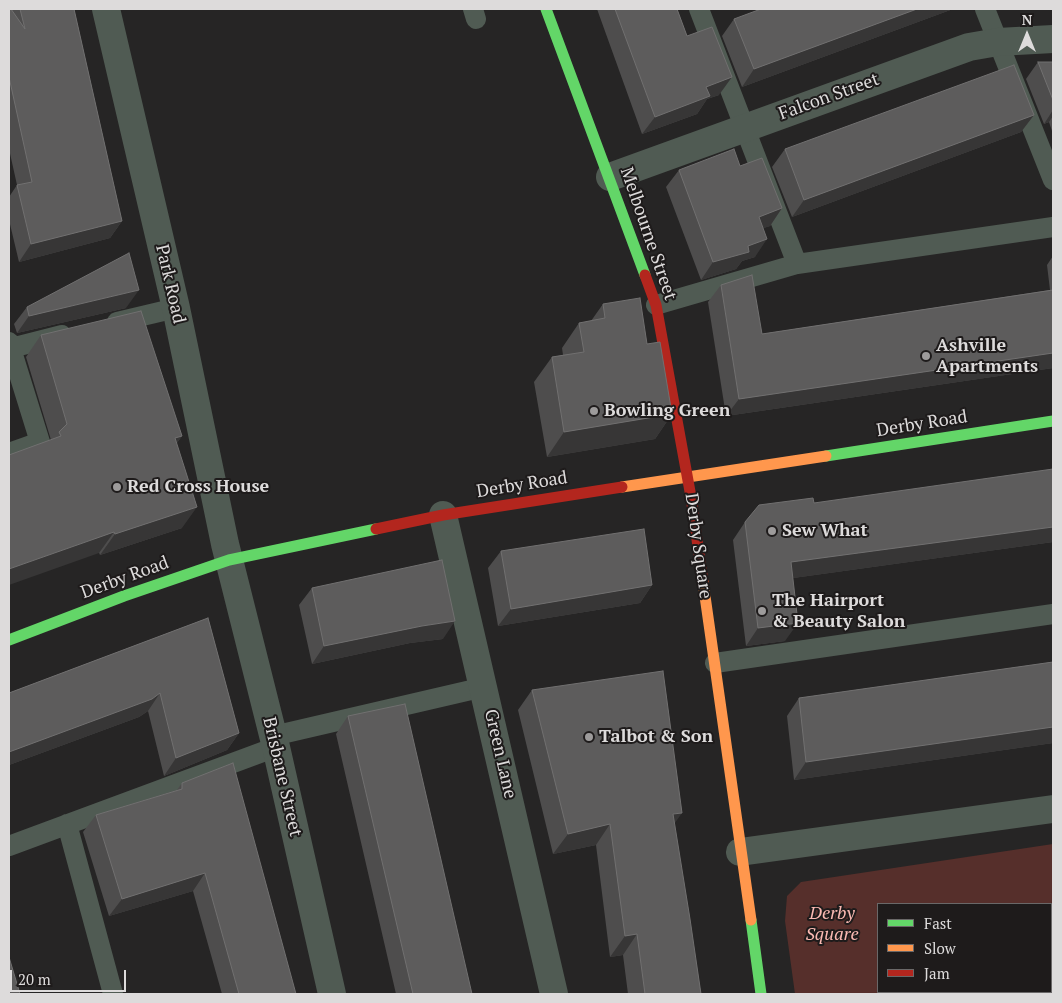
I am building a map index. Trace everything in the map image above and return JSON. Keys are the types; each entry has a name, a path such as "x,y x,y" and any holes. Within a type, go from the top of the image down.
{"main road":[{"name":"Melbourne Street","path":"546,9 656,305 688,478"},
{"name":"Derby Road","path":"9,640 124,596 230,560 443,515 1053,421"},
{"name":"Derby Square","path":"688,478 761,994"}],"street":[{"name":"Park Road","path":"106,9 176,308 230,560"},
{"name":"Falcon Street","path":"610,177 969,47 998,42 1053,39"},
{"name":"Green Lane","path":"443,515 554,994"},
{"name":"Brisbane Street","path":"230,560 332,994"},
{"path":"740,852 1053,808"}],"lane":[{"path":"699,9 796,264"},
{"path":"985,9 1053,180"},
{"path":"656,305 796,264 1053,227"},
{"path":"9,453 40,442 10,345 176,308"},
{"path":"715,663 1053,614"},
{"path":"9,846 274,742 484,687"},
{"path":"67,824 113,994"}],"green space":[{"name":"Derby Square","path":"1053,844 1053,994 795,994 785,921 787,896 801,882"}],"building":[{"path":"9,9 11,9 25,29 20,9 74,9 122,221 31,244 17,185 32,182 9,77"},
{"path":"615,9 677,9 687,36 712,27 732,77 706,87 710,96 655,117"},
{"path":"761,9 917,9 754,69 734,19"},
{"path":"1038,62 1053,62 1053,100"},
{"path":"1014,65 1034,115 804,200 785,149"},
{"path":"734,149 740,166 762,158 782,208 759,217 767,239 748,246 749,252 713,262 679,170"},
{"path":"129,253 139,290 29,316 27,307"},
{"path":"752,275 762,334 1053,290 1053,353 739,399 721,285"},
{"name":"Bowling Green","path":"640,298 647,344 660,342 672,414 564,432 552,357 584,352 579,323 605,318 603,304"},
{"path":"141,311 182,436 175,438 197,507 115,534 114,532 9,569 9,455 61,436 59,432 67,424 41,335"},
{"path":"1053,469 1053,527 791,562 798,623 758,628 745,522 759,505 813,498 814,503"},
{"path":"644,529 652,585 511,609 501,551"},
{"path":"442,560 455,621 324,646 312,588"},
{"path":"208,618 239,733 176,758 160,693 152,699 9,752 9,693"},
{"path":"1053,662 1053,727 806,762 799,698"},
{"path":"663,671 682,813 673,814 701,994 645,994 637,934 625,936 610,824 568,834 532,690"},
{"path":"405,704 472,994 413,994 348,716"},
{"path":"233,763 296,994 239,994 205,873 122,899 96,815 182,789 182,783"},
{"path":"9,957 20,994 9,994"}],"traffic: fast":[{"path":"546,9 645,275"},
{"path":"826,456 1053,421"},
{"path":"9,640 124,596 229,560 376,529"},
{"path":"751,920 761,994"}],"traffic: slow":[{"path":"622,487 826,456"},
{"path":"703,582 751,920"}],"traffic: jam":[{"path":"645,275 656,305 691,497 703,582"},
{"path":"376,529 443,515 622,487"}],"place":[{"name":"Ashville Apartments","path":"926,356"},
{"name":"Bowling Green","path":"594,411"},
{"name":"Red Cross House","path":"117,487"},
{"name":"Sew What","path":"772,531"},
{"name":"The Hairport & Beauty Salon","path":"762,611"},
{"name":"Talbot & Son","path":"589,737"}]}
